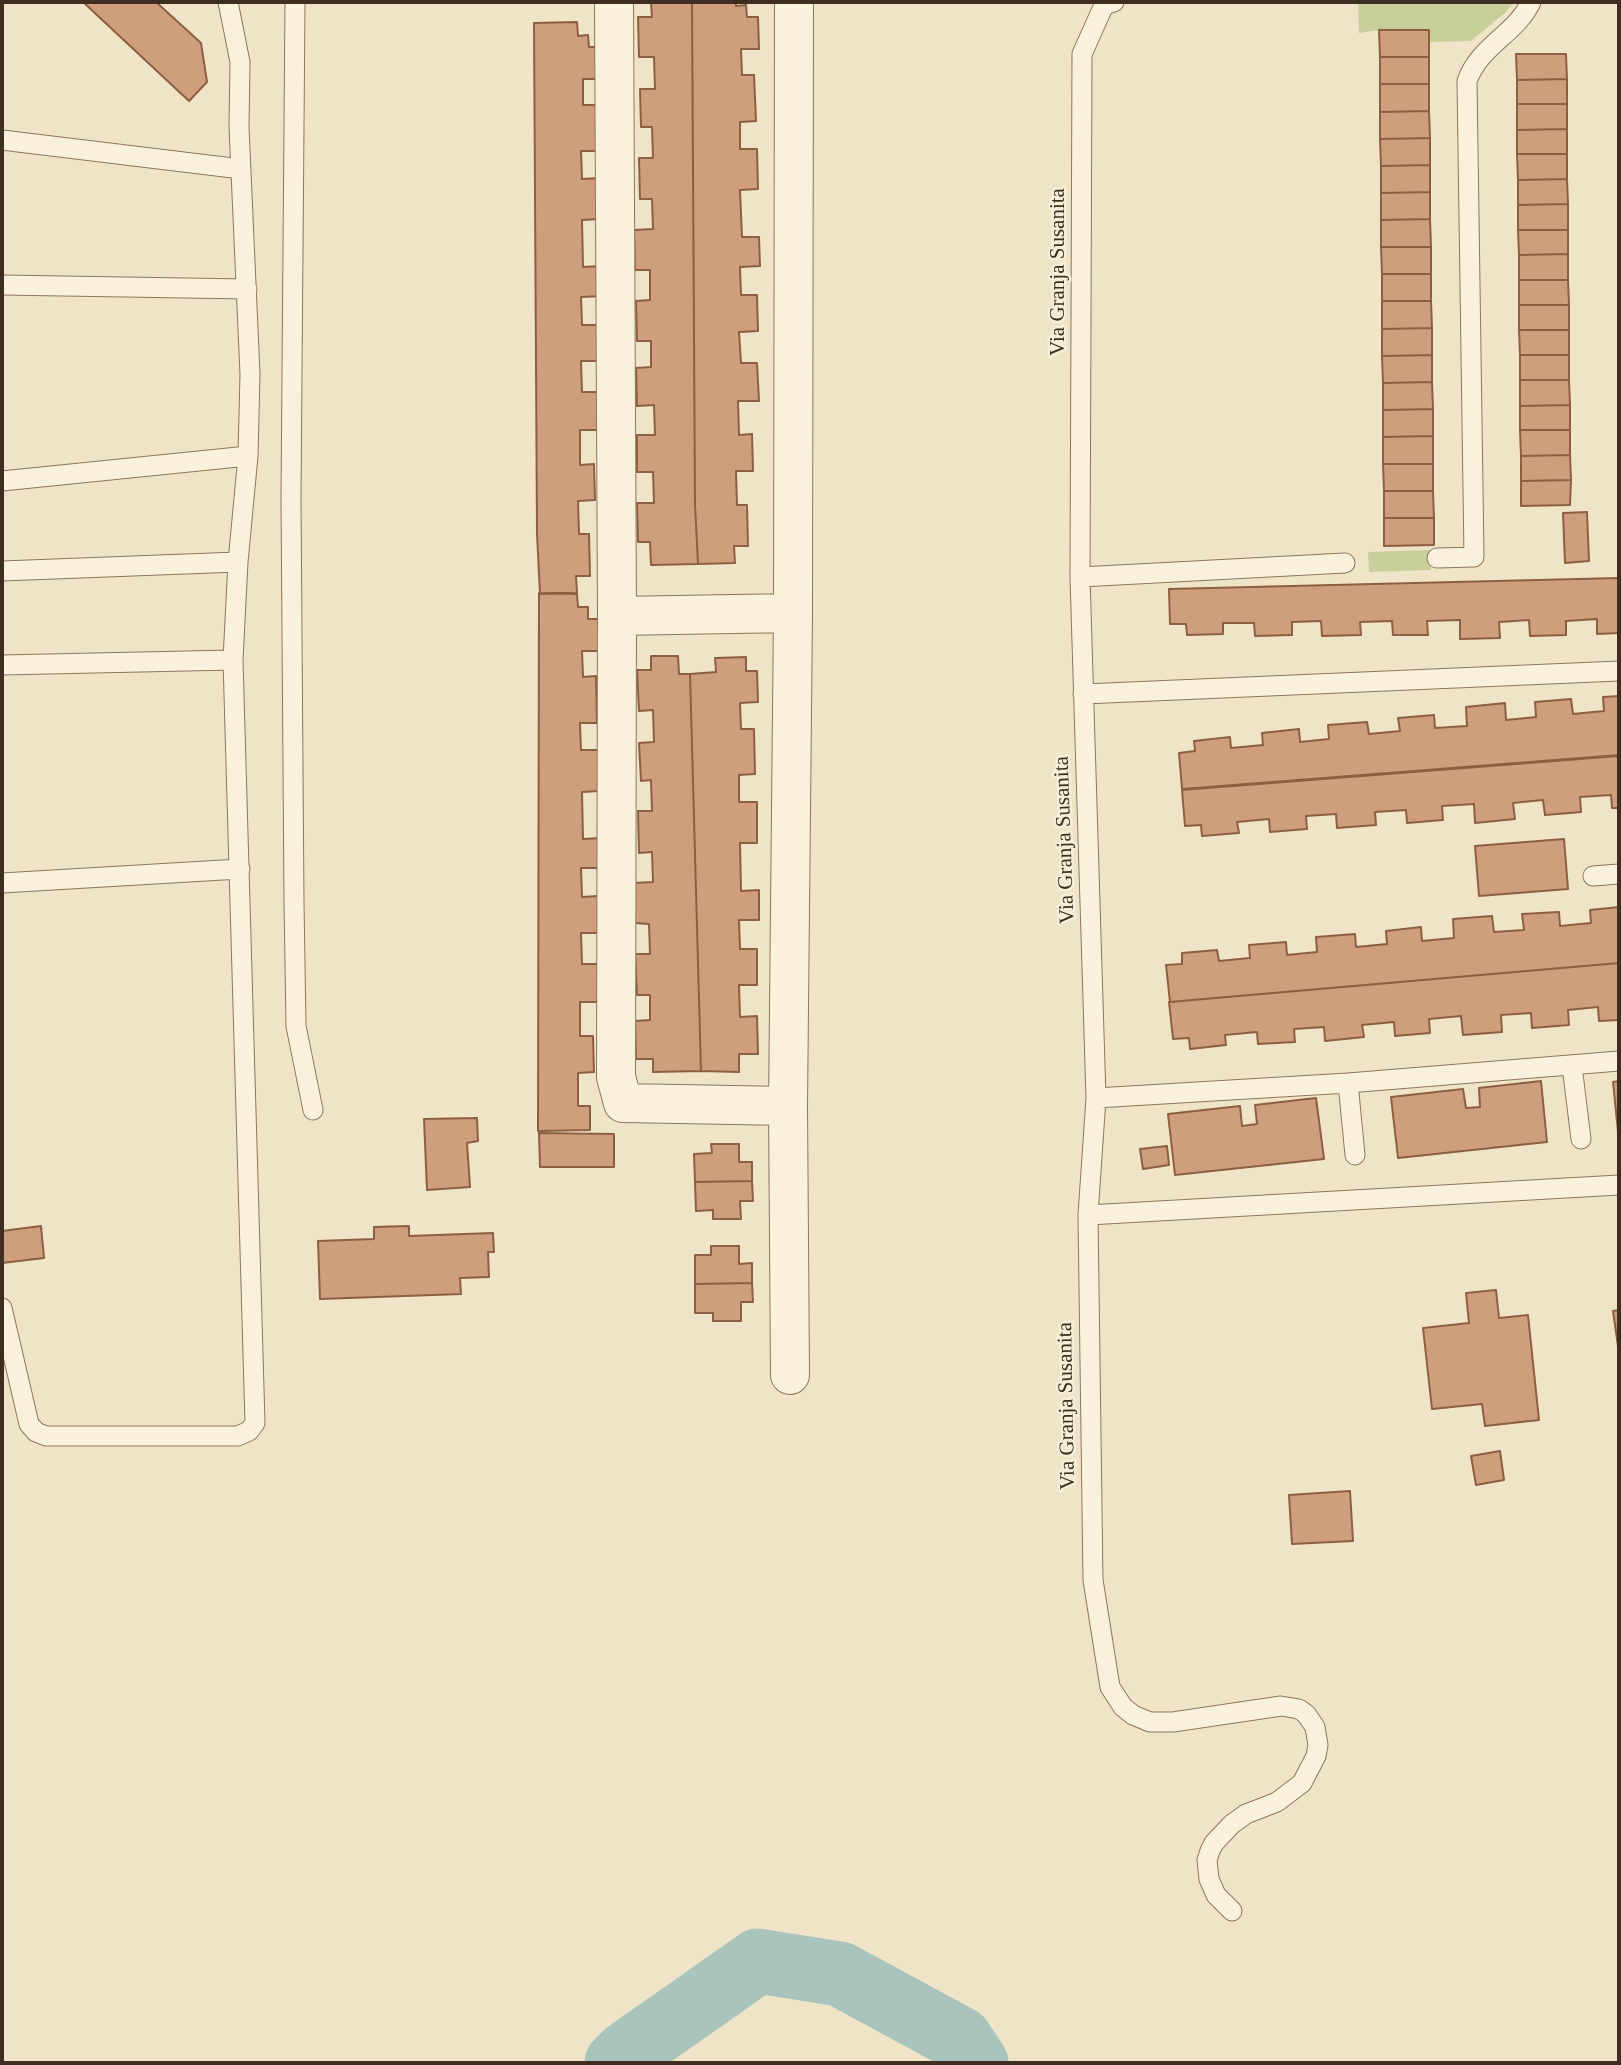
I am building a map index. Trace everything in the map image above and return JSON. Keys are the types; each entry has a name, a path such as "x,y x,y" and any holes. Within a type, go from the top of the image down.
{"street":[{"path":"614,2 616,1077 623,1103 788,1106"},
{"path":"790,1374 788,1106 793,613 794,2"},
{"path":"617,616 793,613"}],"lane":[{"path":"2,1308 29,1424 36,1432 46,1436 238,1436 249,1431 255,1423 233,660 238,562 248,456 250,374 241,169 240,62 228,2"},
{"path":"295,2 291,498 294,916 296,1027 313,1110"},
{"name":"Via Granja Susanita","path":"1114,2 1104,5 1082,54 1080,577 1096,1098 1088,1215 1093,1580 1110,1687 1122,1707 1133,1715 1150,1721 1173,1722 1281,1706 1299,1709 1315,1727 1318,1745 1316,1756 1302,1783 1277,1802 1246,1814 1232,1824 1210,1851 1207,1860 1209,1879 1216,1895 1232,1911"},
{"path":"1437,558 1474,557 1467,81 1472,67 1489,46 1517,23 1531,2"},
{"path":"2,140 241,169"},
{"path":"2,285 247,289"},
{"path":"2,481 248,456"},
{"path":"2,571 238,562"},
{"path":"1080,577 1345,563"},
{"path":"2,665 233,660"},
{"path":"1083,694 1619,671"},
{"path":"2,883 240,869"},
{"path":"1593,876 1619,874"},
{"path":"1096,1098 1348,1083 1619,1061"},
{"path":"1572,1066 1581,1139"},
{"path":"1348,1083 1355,1155"},
{"path":"1088,1215 1619,1185"}],"green space":[{"path":"1358,2 1514,2 1471,41 1429,42 1428,30 1379,30 1359,33"},
{"path":"1430,550 1431,570 1369,572 1368,552"}],"building":[{"path":"83,2 156,2 201,43 207,82 189,101"},
{"path":"692,2 695,504 698,564 651,565 650,542 638,542 637,503 654,503 653,472 637,472 637,435 655,435 654,405 637,406 636,368 651,367 651,341 637,341 636,301 650,300 650,270 635,270 634,230 653,229 652,199 640,199 639,158 653,158 652,127 641,127 640,89 655,89 654,57 639,57 638,17 652,17 651,3"},
{"path":"692,2 736,2 736,6 746,5 747,17 758,17 759,49 741,49 742,75 754,75 756,121 740,122 740,149 757,149 758,189 740,190 742,237 759,237 760,266 740,267 741,295 757,295 758,331 739,332 741,363 757,363 759,401 738,401 739,435 752,434 753,471 736,471 737,505 747,505 748,546 734,546 735,563 698,564 695,504"},
{"path":"577,22 578,36 588,35 589,47 599,47 600,79 583,79 583,105 596,105 597,151 581,151 582,179 599,178 600,219 582,220 583,267 601,266 602,296 581,297 582,325 598,325 600,361 581,361 582,392 599,392 600,430 580,430 580,465 594,464 595,500 578,501 579,534 589,534 590,576 576,576 577,593 540,594 537,533 534,23"},
{"path":"1379,30 1429,30 1429,57 1380,57"},
{"path":"1516,54 1566,54 1567,79 1517,80"},
{"path":"1380,57 1429,57 1429,84 1380,84"},
{"path":"1567,79 1567,104 1517,104 1517,80"},
{"path":"1380,84 1429,84 1429,111 1380,112"},
{"path":"1517,104 1567,104 1567,129 1517,130"},
{"path":"1429,111 1430,138 1380,139 1380,112"},
{"path":"1567,129 1567,154 1517,154 1517,130"},
{"path":"1430,138 1430,165 1381,166 1380,139"},
{"path":"1517,154 1567,154 1567,179 1518,180"},
{"path":"1430,165 1430,192 1381,193 1381,166"},
{"path":"1567,179 1568,204 1518,205 1518,180"},
{"path":"1430,192 1430,219 1381,220 1381,193"},
{"path":"1568,204 1568,230 1518,230 1518,205"},
{"path":"1430,219 1431,247 1381,247 1381,220"},
{"path":"1518,230 1568,230 1568,254 1519,255"},
{"path":"1381,247 1431,247 1431,274 1382,274"},
{"path":"1568,254 1568,280 1519,280 1519,255"},
{"path":"1382,274 1431,274 1431,301 1382,301"},
{"path":"1519,280 1568,280 1569,305 1519,305"},
{"path":"1382,301 1431,301 1432,328 1382,329"},
{"path":"1519,305 1569,305 1569,330 1519,330"},
{"path":"1432,328 1432,355 1382,356 1382,329"},
{"path":"1519,330 1569,330 1569,355 1520,355"},
{"path":"1432,355 1432,382 1383,383 1382,356"},
{"path":"1520,355 1569,355 1569,380 1520,380"},
{"path":"1520,380 1569,380 1570,405 1520,406"},
{"path":"1432,382 1433,409 1383,410 1383,383"},
{"path":"1570,405 1570,430 1520,430 1520,406"},
{"path":"1433,409 1433,436 1383,437 1383,410"},
{"path":"1520,430 1570,430 1570,455 1521,456"},
{"path":"1433,436 1433,464 1383,464 1383,437"},
{"path":"1570,455 1571,480 1521,481 1521,456"},
{"path":"1383,464 1433,464 1433,491 1384,491"},
{"path":"1571,480 1570,505 1521,506 1521,481"},
{"path":"1384,491 1433,491 1434,518 1384,518"},
{"path":"1587,512 1589,561 1565,563 1563,513"},
{"path":"1384,518 1434,518 1434,545 1384,546"},
{"path":"1619,578 1619,633 1597,634 1597,619 1566,621 1566,635 1530,636 1529,620 1499,622 1500,638 1460,639 1460,620 1427,621 1428,635 1393,635 1392,621 1360,622 1361,635 1322,636 1321,621 1292,622 1292,635 1255,636 1254,623 1223,623 1223,634 1187,635 1186,624 1170,624 1169,589"},
{"path":"539,593 577,594 578,607 588,607 588,619 599,619 600,651 582,651 583,677 596,676 597,723 580,723 581,750 599,750 599,791 582,792 583,839 601,838 601,868 581,868 582,897 598,896 599,933 581,933 582,964 599,964 599,1002 580,1002 580,1036 593,1036 594,1072 578,1073 578,1106 590,1106 590,1130 538,1131"},
{"path":"651,656 678,656 679,674 690,674 701,1071 653,1072 653,1059 636,1059 635,1021 650,1020 650,995 637,995 635,954 650,954 649,924 635,923 633,883 653,882 652,852 639,853 638,811 652,811 651,780 641,781 639,743 654,742 653,710 639,711 637,670 651,670"},
{"path":"746,657 746,671 757,671 758,702 740,703 741,729 754,729 755,774 739,775 739,802 757,802 757,843 740,843 741,891 759,890 759,920 739,920 740,949 757,949 757,985 739,985 740,1017 757,1016 758,1054 739,1054 739,1072 701,1071 690,674 716,672 715,658"},
{"path":"1619,696 1619,755 1182,789 1179,753 1195,751 1194,741 1230,737 1231,748 1263,745 1262,733 1299,729 1300,742 1329,739 1328,725 1367,722 1369,734 1400,731 1398,718 1434,715 1435,728 1467,726 1466,707 1505,703 1506,720 1536,717 1535,702 1571,699 1573,714 1604,711 1603,697"},
{"path":"1619,756 1619,808 1612,808 1611,795 1580,797 1581,812 1545,815 1543,800 1513,803 1515,819 1475,823 1474,804 1442,806 1443,820 1407,823 1406,810 1375,812 1376,825 1337,828 1336,814 1306,816 1307,829 1270,832 1269,819 1237,822 1239,833 1202,836 1201,825 1185,826 1182,790"},
{"path":"1564,839 1568,889 1479,896 1475,846"},
{"path":"1619,907 1619,963 1170,1002 1166,965 1182,964 1182,953 1217,950 1219,961 1250,958 1249,945 1286,942 1287,955 1317,952 1316,937 1355,934 1356,947 1387,944 1386,931 1421,927 1422,941 1454,938 1453,919 1492,916 1494,932 1524,930 1522,914 1559,912 1560,926 1591,923 1590,910"},
{"path":"1619,963 1619,1020 1599,1021 1598,1007 1568,1010 1569,1025 1532,1028 1531,1013 1501,1015 1502,1032 1463,1035 1461,1016 1429,1019 1430,1033 1395,1036 1394,1022 1362,1025 1364,1037 1325,1041 1324,1027 1294,1029 1295,1042 1258,1044 1257,1032 1225,1035 1226,1045 1190,1049 1189,1038 1173,1039 1169,1002"},
{"path":"1541,1081 1547,1142 1398,1158 1391,1097 1463,1089 1466,1108 1480,1107 1479,1088"},
{"path":"1619,1081 1619,1142 1613,1082"},
{"path":"1316,1098 1324,1159 1175,1175 1168,1114 1240,1106 1242,1126 1257,1124 1255,1105"},
{"path":"477,1118 478,1141 467,1143 470,1187 427,1190 424,1119"},
{"path":"539,1133 614,1134 614,1167 540,1167"},
{"path":"711,1144 739,1144 739,1162 752,1162 752,1181 695,1182 694,1154 712,1153"},
{"path":"1167,1146 1169,1165 1143,1169 1140,1149"},
{"path":"752,1181 753,1201 740,1201 741,1219 713,1219 713,1210 696,1211 695,1182"},
{"path":"41,1226 44,1258 2,1263 2,1231"},
{"path":"409,1226 409,1236 493,1233 494,1252 488,1252 489,1277 460,1278 461,1294 320,1299 318,1241 374,1239 374,1227"},
{"path":"711,1246 739,1246 739,1264 752,1263 752,1283 695,1284 695,1255 711,1255"},
{"path":"752,1283 753,1302 741,1302 741,1321 713,1321 713,1313 695,1313 695,1284"},
{"path":"1496,1290 1499,1318 1528,1315 1539,1420 1485,1426 1482,1404 1432,1409 1423,1328 1469,1323 1466,1293"},
{"path":"1619,1310 1619,1353 1613,1311"},
{"path":"1500,1451 1504,1480 1476,1485 1471,1456"},
{"path":"1350,1491 1353,1541 1292,1544 1289,1495"}],"waterway":[{"path":"617,2063 627,2053 758,1961 840,1974 960,2039 976,2063"}]}
